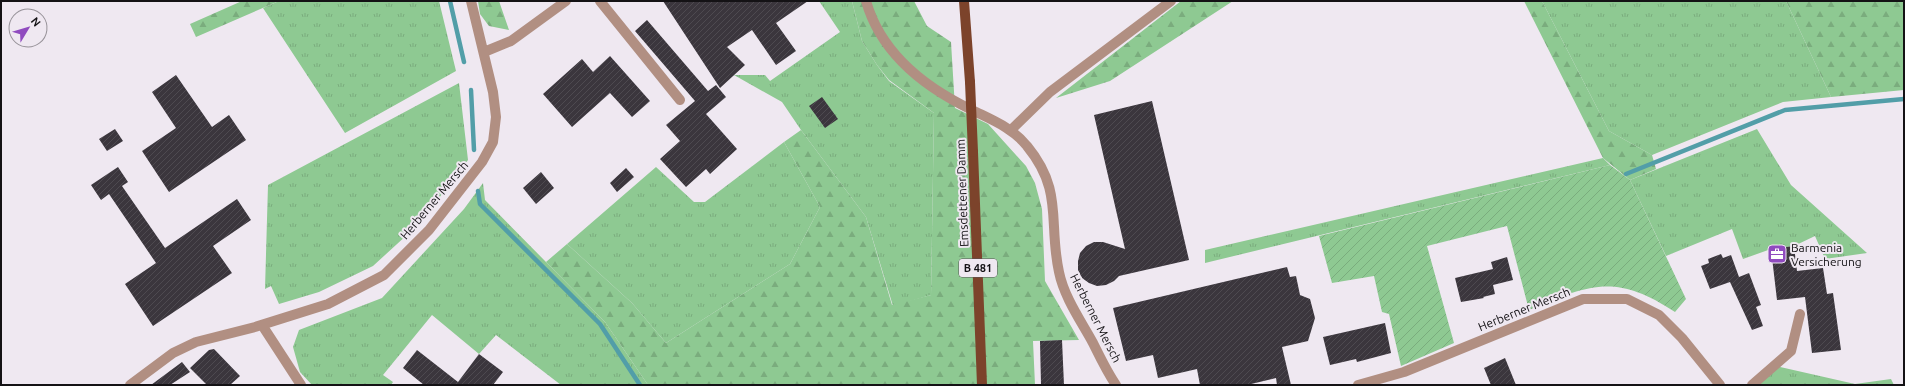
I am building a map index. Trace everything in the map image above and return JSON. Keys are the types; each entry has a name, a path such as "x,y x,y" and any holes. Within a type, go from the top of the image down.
{"main road":[{"name":"Emsdettener Damm","path":"964,1 970,82 982,385"}],"street":[{"name":"Herberner Mersch","path":"130,385 173,353 196,342 262,325 328,304 384,275 429,230 482,162 493,142 496,117 493,92 471,1"},
{"path":"484,52 512,41 566,1"},
{"path":"600,1 680,100"},
{"name":"Herberner Mersch","path":"866,1 870,15 879,34 892,52 912,73 935,91 1012,130 1027,146 1043,168 1052,194 1056,257 1059,274 1069,299 1116,385"},
{"path":"1012,130 1050,92 1171,1"},
{"name":"Herberner Mersch","path":"1358,385 1404,372 1583,299 1627,299 1658,315 1682,338 1720,385"},
{"path":"1752,385 1791,351 1800,314"},
{"path":"262,325 301,385"}],"green space":[{"path":"242,1 279,1 196,37 190,24"},
{"path":"279,1 439,1 456,71 345,133 263,8"},
{"path":"478,1 499,1 509,30 489,26 480,14"},
{"path":"819,1 852,1 862,41 877,65 889,81 934,113 931,295 893,306 866,217 782,102 734,75 765,75 770,81 840,32"},
{"path":"852,1 914,1 927,26 951,42 955,108 988,124 1026,166 1035,183 1042,209 1045,281 1079,340 1033,341 1035,385 648,385 605,322 546,262 567,244 632,303 666,343 790,264 820,207 784,142 801,130 866,217 892,305 931,295 934,113 889,80 877,65 862,41"},
{"path":"1181,1 1233,1 1110,81 1056,98"},
{"path":"1524,1 1542,1 1609,131 1652,155 1656,169 1630,180 1603,158"},
{"path":"1542,1 1786,1 1831,97 1783,102 1652,155 1609,131"},
{"path":"1786,1 1904,1 1904,90 1831,97"},
{"path":"459,83 468,160 420,223 373,266 319,292 279,304 271,286 265,289 268,185"},
{"path":"1757,129 1791,185 1867,253 1825,259 1815,236 1794,246 1771,249 1743,259 1732,229 1666,256 1630,180"},
{"path":"784,142 820,207 790,264 666,343 632,303 567,244 656,167 694,202 705,202"},
{"path":"1603,158 1610,165 1205,263 1205,250"},
{"path":"1610,165 1630,180 1686,299 1675,312 1654,300 1636,292 1619,287 1586,289 1529,310 1507,226 1427,246 1454,343 1401,366 1389,314 1382,312 1374,276 1332,283 1319,236"},
{"path":"483,183 485,200 605,322 648,385 561,385 496,335 479,354 432,315 383,375 393,382 391,385 312,385 300,372 293,347 299,330 382,298 464,209"},
{"path":"1776,366 1855,384 1891,379 1894,385 1755,385"}],"building":[{"path":"663,1 808,1 776,23 796,51 776,65 752,30 727,47 745,65 720,88"},
{"path":"647,20 708,91 716,85 726,97 706,114 737,149 710,174 706,169 686,187 660,159 680,141 666,125 695,101 635,31"},
{"path":"610,56 650,101 632,117 610,93 572,127 543,94 582,59 593,72"},
{"path":"176,75 212,127 229,115 246,140 169,192 142,151 176,128 152,92"},
{"path":"822,97 838,119 825,128 809,106"},
{"path":"1152,101 1189,260 1119,276 1114,281 1106,285 1097,286 1082,278 1078,270 1080,253 1086,246 1094,242 1103,242 1125,249 1094,115"},
{"path":"115,129 123,141 107,151 99,139"},
{"path":"118,167 128,182 122,186 165,248 237,199 251,220 213,246 232,273 153,326 125,284 156,263 109,194 101,200 91,185"},
{"path":"626,168 634,177 617,192 610,183"},
{"path":"541,172 554,188 536,204 523,188"},
{"path":"1794,246 1797,271 1823,268 1827,294 1833,293 1841,350 1812,353 1805,297 1777,300 1771,249"},
{"path":"1721,254 1723,258 1731,255 1739,277 1749,273 1761,305 1756,307 1763,326 1752,330 1730,282 1710,289 1701,266 1709,263 1708,259"},
{"path":"1507,257 1513,280 1493,285 1495,294 1483,297 1484,298 1461,302 1455,278 1493,269 1491,262"},
{"path":"1287,267 1290,277 1296,276 1300,295 1310,299 1315,318 1308,341 1282,347 1291,385 1277,385 1276,378 1247,385 1200,385 1197,369 1158,378 1153,355 1126,361 1113,308"},
{"path":"1385,323 1391,353 1357,362 1356,359 1330,365 1323,337"},
{"path":"1062,340 1064,385 1041,385 1040,341"},
{"path":"214,349 240,376 230,385 207,385 190,368 209,350"},
{"path":"417,350 458,382 479,354 503,372 493,385 424,385 403,368"},
{"path":"1505,358 1516,385 1491,385 1484,368"},
{"path":"182,362 190,372 170,385 151,385"}],"waterway":[{"path":"450,1 464,62"},
{"path":"471,90 474,150"},
{"path":"1626,174 1785,110 1904,99"},
{"path":"478,191 480,204 600,324 640,385"}],"place":[{"name":"Barmenia Versicherung","path":"1777,254"}]}
